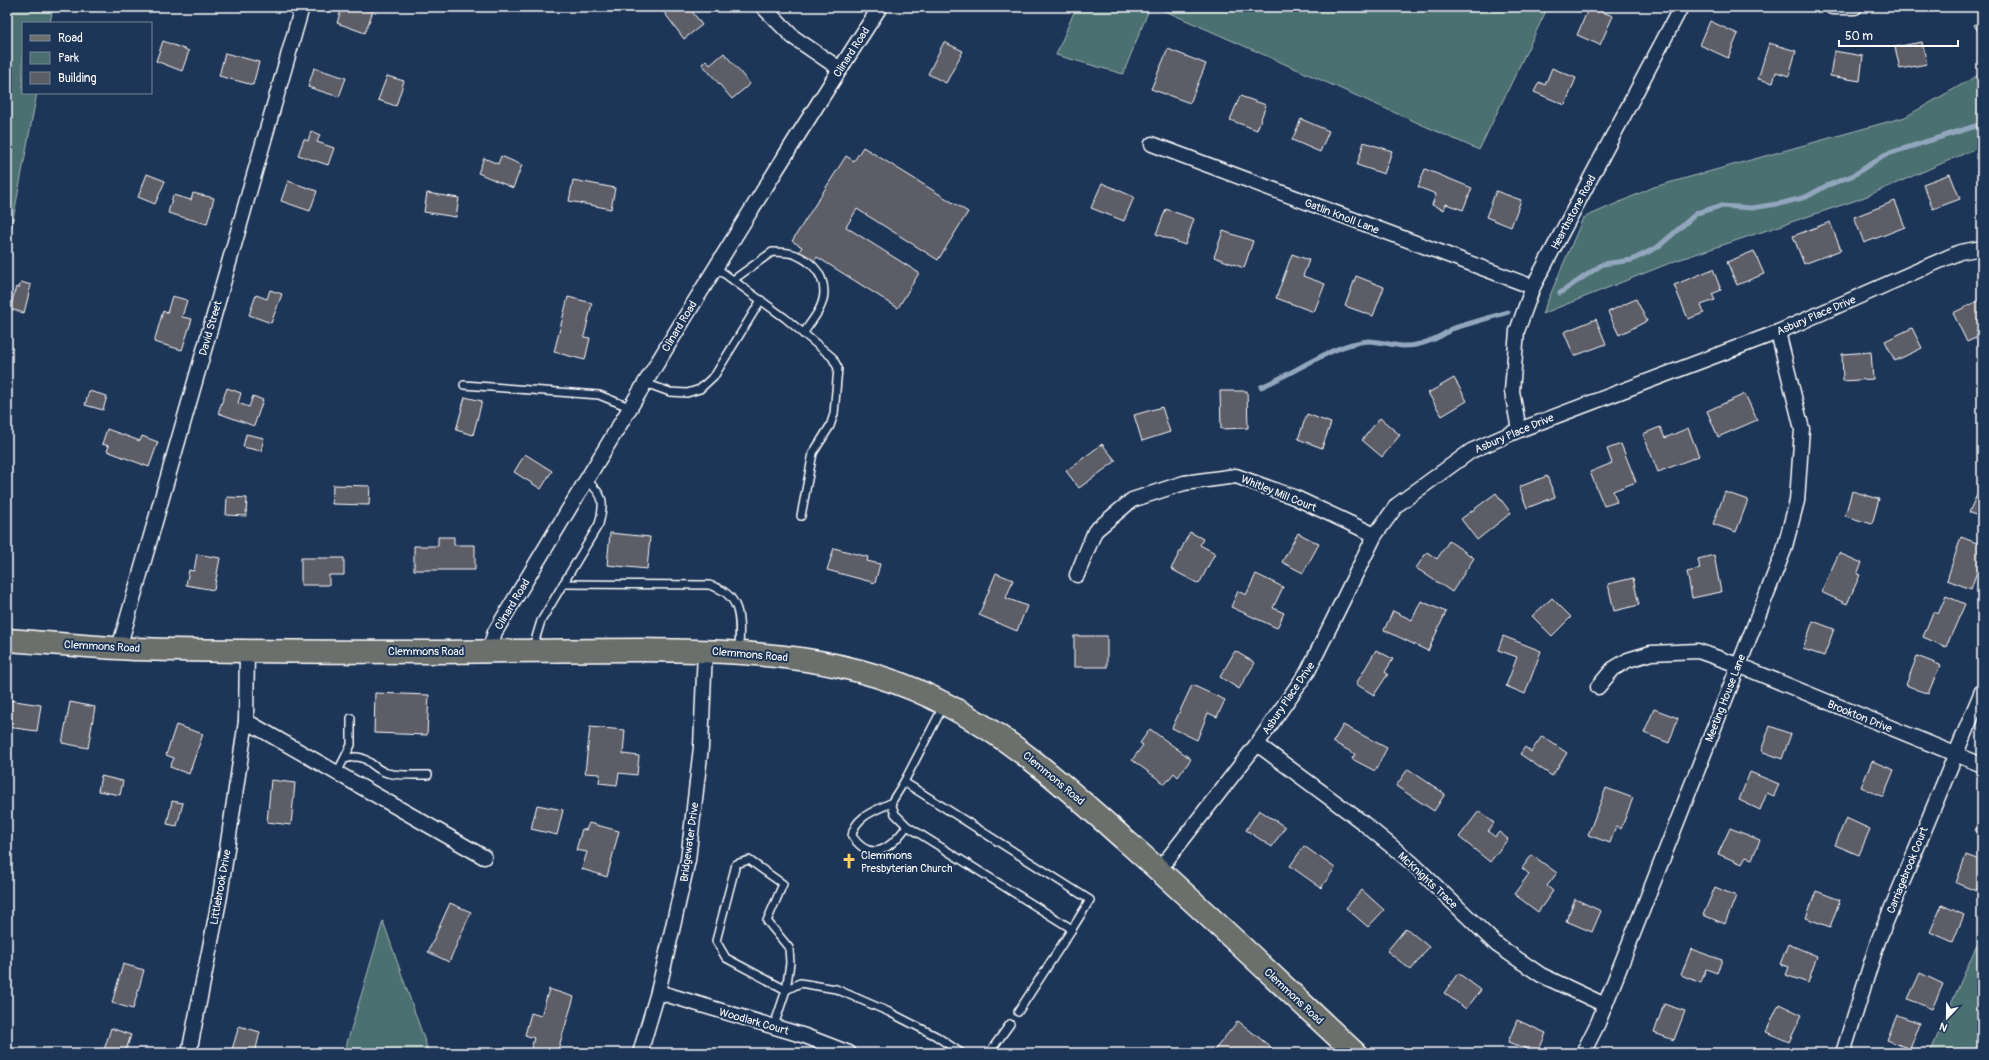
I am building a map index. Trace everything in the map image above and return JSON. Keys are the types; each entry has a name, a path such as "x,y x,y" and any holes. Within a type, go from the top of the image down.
{"main road":[{"name":"Clemmons Road","path":"7,640 119,648 247,650 705,650 738,652 829,663 858,670 903,684 945,703 980,723 1029,756 1159,870 1355,1053"}],"street":[{"name":"David Street","path":"119,648 302,7"},
{"path":"763,7 793,37 840,69"},
{"name":"Clinard Road","path":"489,651 495,632 629,407 715,266 880,7"},
{"name":"Hearthstone Road","path":"1518,430 1512,391 1516,338 1517,331 1533,287 1681,7"},
{"path":"1832,7 1855,7"},
{"name":"Gatlin Knoll Lane","path":"1152,144 1533,287"},
{"name":"Asbury Place Drive","path":"1159,870 1257,744 1308,671 1375,535 1397,505 1472,451 1518,430 1778,332 1960,252 1982,248"},
{"name":"Meeting House Lane","path":"1583,1053 1605,1005 1784,550 1797,501 1802,429 1778,332"},
{"name":"Whitley Mill Court","path":"1077,575 1095,531 1132,500 1184,483 1206,480 1236,476 1294,497 1375,535"},
{"name":"Littlebrook Drive","path":"189,1053 220,896 246,721 248,685 247,650"},
{"name":"Bridgewater Drive","path":"640,1053 658,992 688,860 701,747 705,650"},
{"name":"Brookton Drive","path":"1598,687 1613,668 1628,660 1651,654 1698,651 1738,665 1982,765"},
{"name":"Carriagebrook Court","path":"1843,1053 1878,940 1982,691"},
{"path":"246,721 484,858"},
{"name":"McKnights Trace","path":"1257,744 1362,822 1412,863 1497,945 1541,974 1605,1005"},
{"name":"Woodlark Court","path":"658,992 774,1026 850,1053"}],"lane":[{"path":"733,280 772,252 797,255 812,265 823,279 823,293 820,309 803,334"},
{"path":"715,266 761,300 832,357 838,368 834,414 830,426 813,453 801,516"},
{"path":"645,383 670,392 687,393 700,390 715,375 761,300"},
{"path":"464,385 599,395 629,407"},
{"path":"532,651 541,621 599,524 604,507 599,491 586,480"},
{"path":"563,584 709,585 720,588 736,605 740,620 738,652"},
{"path":"907,826 896,841 884,850 871,852 857,843 852,836 856,824 873,811 891,803 904,782 945,703"},
{"path":"337,773 351,745 351,718"},
{"path":"345,758 353,756 364,758 385,772 399,775 428,775"},
{"path":"904,782 1090,900 1018,1012"},
{"path":"891,803 895,814 907,826 1072,929"},
{"path":"774,1026 786,990 790,963 789,948 767,920 783,884 749,860 736,864 716,941 726,958 786,990"},
{"path":"786,990 800,983 836,989 889,1012 936,1036 961,1053"},
{"path":"989,1053 1010,1024"}],"green space":[{"path":"7,7 53,7 50,22 22,22 22,94 37,94 7,251"},
{"path":"1076,7 1150,7 1123,74 1056,55"},
{"path":"1156,7 1548,7 1479,150"},
{"path":"1982,73 1982,146 1860,199 1675,261 1542,314 1583,218 1654,187 1905,117"},
{"path":"383,921 429,1053 344,1053"},
{"path":"1982,937 1982,1053 1930,1053 1975,949"}],"building":[{"path":"342,7 374,8 365,33 337,23"},
{"path":"660,7 689,7 702,25 684,39"},
{"path":"1589,7 1613,16 1600,45 1577,35"},
{"path":"1982,20 1982,37 1974,25"},
{"path":"1710,21 1738,34 1728,58 1700,45"},
{"path":"163,41 189,51 182,71 156,61"},
{"path":"944,42 963,51 946,83 928,74"},
{"path":"1922,42 1927,64 1900,69 1895,47"},
{"path":"1769,43 1796,51 1789,76 1776,72 1773,83 1758,79"},
{"path":"1168,49 1206,64 1190,103 1151,89"},
{"path":"1834,51 1863,56 1860,81 1830,76"},
{"path":"225,53 259,62 253,85 219,76"},
{"path":"724,53 750,84 732,99 702,64 706,60 710,65"},
{"path":"314,68 346,78 339,97 308,87"},
{"path":"1552,68 1576,78 1565,105 1534,92 1539,82 1545,85"},
{"path":"387,76 404,81 396,106 378,100"},
{"path":"1240,96 1266,105 1257,130 1230,120"},
{"path":"1301,119 1329,131 1320,152 1292,140"},
{"path":"311,131 320,135 317,142 334,148 328,165 298,155 304,139 308,141"},
{"path":"1364,142 1392,151 1384,174 1357,165"},
{"path":"863,147 968,212 938,260 857,209 846,227 919,273 898,308 817,257 810,268 795,259 802,247 792,241 846,156 854,161"},
{"path":"501,156 522,165 513,188 478,173 484,158 498,164"},
{"path":"1425,169 1472,188 1463,210 1446,204 1444,210 1432,205 1436,194 1418,187"},
{"path":"147,174 165,181 155,204 138,197"},
{"path":"1950,174 1960,199 1933,209 1923,184"},
{"path":"573,180 615,188 611,209 569,201"},
{"path":"288,181 317,191 310,211 281,201"},
{"path":"1102,183 1134,197 1124,221 1091,208"},
{"path":"1496,191 1521,200 1511,227 1486,217"},
{"path":"193,193 214,198 207,224 168,213 173,195 191,200"},
{"path":"427,193 459,198 456,217 424,212"},
{"path":"1895,201 1905,227 1864,243 1854,217"},
{"path":"1166,209 1194,219 1185,245 1156,234"},
{"path":"1830,222 1841,250 1804,264 1793,236"},
{"path":"1223,231 1253,241 1244,268 1214,257"},
{"path":"1754,251 1764,274 1737,285 1727,262"},
{"path":"1292,254 1309,260 1303,276 1325,284 1314,312 1276,298"},
{"path":"1713,269 1721,290 1712,294 1715,300 1701,305 1704,313 1688,319 1674,285"},
{"path":"1356,276 1384,287 1373,316 1345,306"},
{"path":"21,282 31,285 24,313 10,309 16,287 19,288"},
{"path":"270,290 282,294 271,323 249,315 256,295 267,299"},
{"path":"172,296 187,300 182,317 192,319 182,350 154,342 163,311 167,313"},
{"path":"568,297 592,303 584,337 590,338 585,360 554,352"},
{"path":"1636,299 1647,321 1619,335 1608,312"},
{"path":"1980,300 1982,305 1982,328 1978,330 1980,336 1967,342 1953,313"},
{"path":"1596,319 1606,344 1574,356 1564,332"},
{"path":"1912,328 1922,348 1895,361 1885,341"},
{"path":"1871,352 1873,379 1843,381 1842,354"},
{"path":"1454,378 1467,401 1442,416 1428,393"},
{"path":"227,388 241,393 238,403 249,407 253,396 263,400 254,426 218,413"},
{"path":"89,391 107,396 103,410 85,405"},
{"path":"1220,391 1247,391 1248,428 1221,429"},
{"path":"1745,394 1757,420 1718,437 1707,411"},
{"path":"465,397 482,401 473,435 456,430"},
{"path":"1162,407 1170,432 1142,441 1134,415"},
{"path":"1307,414 1331,423 1322,448 1298,439"},
{"path":"1380,418 1400,435 1382,457 1362,440"},
{"path":"1660,427 1665,438 1688,428 1699,456 1658,472 1643,434"},
{"path":"107,429 140,441 142,436 158,442 149,467 107,451 109,446 102,444"},
{"path":"246,434 264,438 261,451 243,447"},
{"path":"1102,444 1116,461 1079,488 1066,471"},
{"path":"1621,444 1636,482 1613,491 1617,502 1604,506 1590,472 1612,463 1607,449"},
{"path":"525,454 552,471 541,489 514,472"},
{"path":"1547,476 1555,497 1527,508 1519,487"},
{"path":"333,485 370,486 369,505 332,504"},
{"path":"1981,486 1982,487 1982,518 1969,512"},
{"path":"1852,491 1879,499 1872,524 1845,516"},
{"path":"1725,492 1748,500 1736,532 1713,524"},
{"path":"1496,493 1511,513 1477,540 1461,519"},
{"path":"227,497 247,498 246,516 226,515"},
{"path":"1190,532 1203,539 1200,545 1215,553 1199,584 1171,569"},
{"path":"610,533 650,537 647,569 607,565"},
{"path":"1298,533 1319,544 1303,573 1282,562"},
{"path":"438,537 454,537 454,545 475,545 475,570 414,570 414,546 438,546"},
{"path":"1961,537 1982,545 1982,557 1971,589 1947,580"},
{"path":"1449,541 1474,558 1452,592 1416,568 1427,552 1437,559"},
{"path":"834,548 868,557 867,561 880,564 875,583 827,570"},
{"path":"1839,553 1862,563 1857,574 1860,575 1847,604 1821,592"},
{"path":"197,554 220,558 214,590 186,585 189,570 194,571"},
{"path":"1714,555 1721,592 1692,598 1687,572 1700,569 1698,559"},
{"path":"301,558 344,558 344,575 329,575 329,585 301,585"},
{"path":"996,573 1013,580 1006,598 1027,606 1017,631 979,615"},
{"path":"1256,574 1283,587 1273,608 1284,613 1277,628 1231,607 1238,591 1246,595"},
{"path":"1633,578 1639,605 1614,611 1608,584"},
{"path":"1946,596 1965,604 1946,647 1923,637 1933,612 1938,614"},
{"path":"1552,598 1571,617 1552,636 1532,616"},
{"path":"1421,601 1446,612 1428,651 1384,630 1393,611 1412,620"},
{"path":"1813,621 1834,629 1824,656 1803,649"},
{"path":"1074,636 1107,636 1107,667 1074,667"},
{"path":"1503,636 1541,651 1525,694 1506,686 1517,657 1498,650"},
{"path":"1376,650 1393,659 1385,672 1388,674 1374,695 1356,684"},
{"path":"1235,651 1255,663 1239,689 1220,677"},
{"path":"1917,656 1940,665 1928,694 1906,685"},
{"path":"1192,685 1225,700 1217,717 1208,713 1197,740 1172,728"},
{"path":"375,693 429,695 427,735 374,733"},
{"path":"9,700 41,705 37,731 7,727"},
{"path":"70,702 95,707 88,748 62,743"},
{"path":"1654,709 1678,718 1669,743 1644,733"},
{"path":"176,725 203,734 189,774 170,767 174,758 166,755"},
{"path":"1343,725 1387,748 1375,771 1352,759 1355,754 1333,742"},
{"path":"1770,726 1791,734 1782,759 1761,751"},
{"path":"590,727 625,730 623,754 639,756 637,775 619,773 617,785 599,783 600,774 585,773"},
{"path":"1150,729 1191,759 1178,777 1174,773 1165,784 1132,760 1143,745 1140,743"},
{"path":"1542,736 1567,753 1552,776 1520,754 1525,747 1531,752"},
{"path":"1872,761 1894,770 1883,797 1861,787"},
{"path":"1408,769 1445,794 1434,811 1396,786"},
{"path":"1750,772 1779,784 1774,796 1767,793 1760,810 1739,800"},
{"path":"101,776 123,781 120,795 98,791"},
{"path":"271,780 295,783 291,825 267,822"},
{"path":"1606,788 1633,798 1621,829 1616,826 1610,843 1588,835"},
{"path":"172,801 183,803 177,826 167,824"},
{"path":"537,805 563,810 557,835 531,829"},
{"path":"1259,810 1285,827 1272,847 1246,830"},
{"path":"1479,811 1494,823 1488,831 1495,837 1499,832 1508,839 1490,862 1459,837"},
{"path":"1982,815 1982,834 1975,831"},
{"path":"1846,818 1870,829 1859,855 1835,845"},
{"path":"589,823 619,831 607,877 582,869 587,852 576,850 582,829 586,830"},
{"path":"1730,828 1760,840 1752,859 1746,857 1742,864 1718,854"},
{"path":"1304,846 1335,868 1321,888 1290,866"},
{"path":"1532,855 1557,873 1547,886 1553,891 1538,912 1514,894 1529,874 1522,868"},
{"path":"1966,855 1982,861 1982,877 1976,891 1956,883"},
{"path":"1715,887 1736,896 1725,924 1703,915"},
{"path":"1362,890 1384,910 1368,927 1346,908"},
{"path":"1816,891 1840,900 1830,927 1806,918"},
{"path":"1575,899 1601,911 1592,932 1566,921"},
{"path":"450,903 471,912 449,962 428,952"},
{"path":"1942,905 1964,915 1953,942 1930,932"},
{"path":"1406,928 1429,947 1411,970 1387,951"},
{"path":"1788,944 1817,956 1808,983 1786,975 1789,967 1780,964"},
{"path":"1691,949 1722,960 1717,973 1706,969 1701,983 1681,975"},
{"path":"123,964 144,970 133,1009 112,1003"},
{"path":"1458,973 1481,990 1466,1009 1444,993"},
{"path":"1920,973 1943,984 1932,1009 1908,999"},
{"path":"549,989 574,997 557,1053 530,1053 534,1038 525,1035 531,1013 541,1016"},
{"path":"1664,1004 1685,1011 1674,1040 1654,1033"},
{"path":"1779,1004 1802,1015 1789,1042 1766,1032"},
{"path":"1897,1015 1920,1023 1910,1049 1887,1040"},
{"path":"1517,1020 1546,1033 1538,1053 1508,1042"},
{"path":"1238,1021 1272,1048 1269,1053 1212,1053"},
{"path":"239,1026 260,1032 255,1053 231,1053"},
{"path":"111,1028 131,1035 125,1053 103,1053"}],"waterway":[{"path":"1560,293 1603,264 1632,260 1658,247 1697,213 1720,206 1752,208 1783,203 1806,197 1826,186 1854,175 1884,155 1982,124"},
{"path":"1261,387 1341,347 1368,341 1402,346 1421,344 1434,339 1451,329 1508,312"}],"place":[{"name":"Clemmons Presbyterian Church","path":"849,861"}]}
